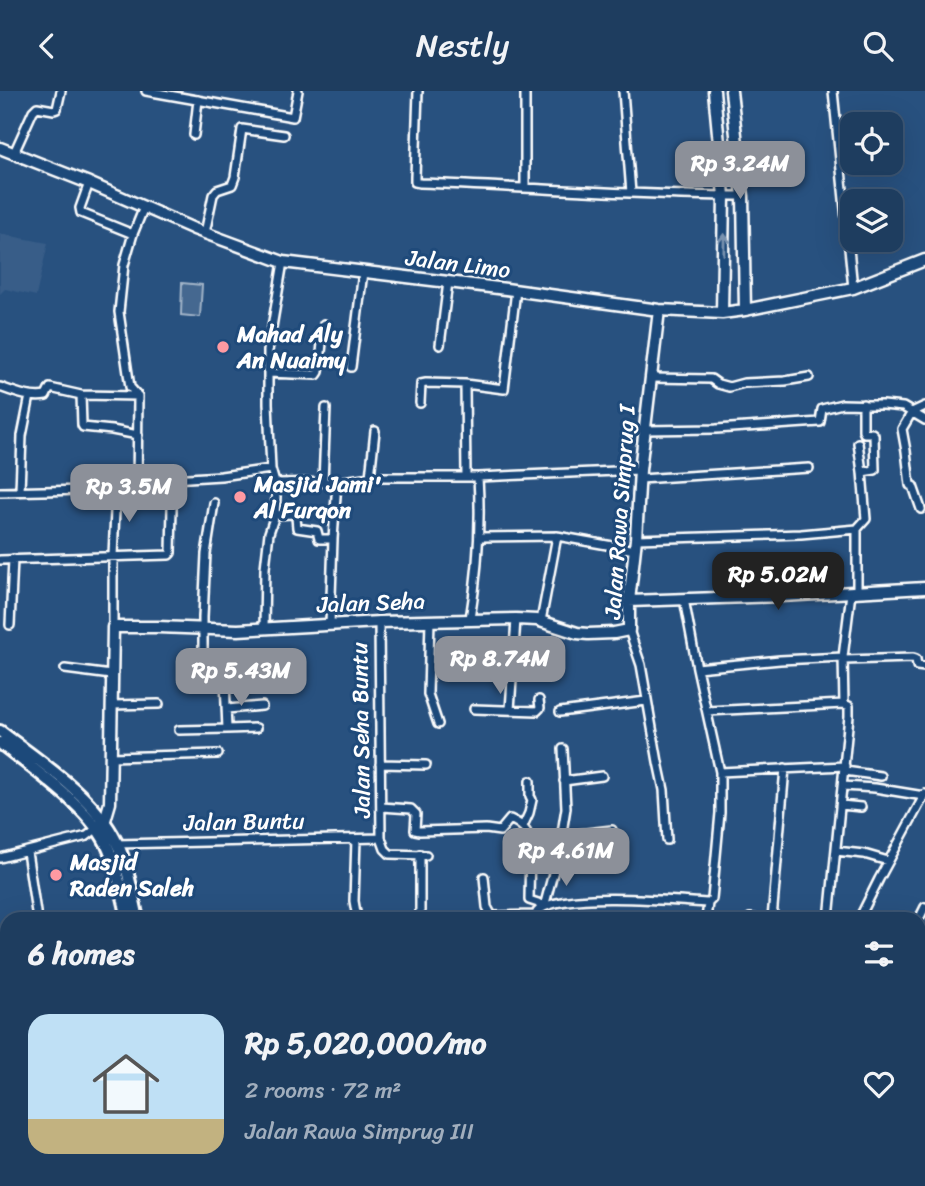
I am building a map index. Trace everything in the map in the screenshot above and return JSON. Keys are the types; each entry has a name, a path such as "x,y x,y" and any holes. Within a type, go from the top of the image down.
{"main road":[{"path":"0,731 84,798 105,820 128,877 136,912"},
{"path":"0,743 69,799 113,845 126,912"}],"street":[{"path":"15,153 33,110 37,107 55,110 61,91"},
{"path":"146,91 293,117 298,91"},
{"path":"418,91 415,181 420,183 743,196"},
{"path":"525,91 525,187"},
{"path":"623,91 631,193"},
{"path":"714,91 724,196 722,313"},
{"path":"731,91 743,196 745,310"},
{"path":"833,91 853,288"},
{"path":"194,135 198,100"},
{"path":"205,233 213,195 217,190 232,185 235,177 243,129 284,135"},
{"name":"Jalan Limo","path":"0,148 205,233 283,262 659,310 722,313 745,310 853,288 925,260"},
{"path":"89,183 80,208 81,213 133,234"},
{"path":"137,489 138,396 130,387 119,312 124,265 144,207"},
{"path":"264,628 265,568 268,540 275,515 268,351 283,262"},
{"path":"351,367 363,272"},
{"path":"440,345 448,282"},
{"path":"420,403 421,384 465,384 504,389 516,290"},
{"name":"Jalan Rawa Simprug I","path":"659,310 644,430 629,601 629,629 641,665 664,790 667,840"},
{"path":"268,373 317,375 324,324"},
{"path":"650,378 711,379 729,387 740,383 809,377"},
{"path":"465,384 466,477"},
{"path":"0,387 30,396 44,397 50,388 81,395 138,396"},
{"path":"81,395 83,427 138,435"},
{"path":"20,491 22,436 30,396"},
{"path":"644,430 716,429 820,422 822,409 837,405 863,404 903,407 925,420"},
{"path":"862,473 875,470 874,435 864,433 863,404"},
{"path":"921,509 914,486 909,485 902,429 912,412 925,406"},
{"path":"323,482 326,408"},
{"path":"370,477 376,431"},
{"path":"844,704 844,659 854,592 857,529 866,519 858,443"},
{"path":"275,483 337,482 370,477 640,474 809,468"},
{"path":"0,492 171,488 172,479 271,469"},
{"path":"470,619 478,571 480,537 478,477"},
{"path":"330,625 337,482"},
{"path":"0,858 87,836 105,820 110,803 113,556 117,489"},
{"path":"0,559 170,554 174,493"},
{"path":"214,503 206,554 204,675 225,680 227,729"},
{"path":"275,515 293,514 297,528 317,531 318,539 333,539"},
{"path":"480,537 557,536 635,545 857,529"},
{"path":"541,621 557,536"},
{"path":"10,625 13,559"},
{"path":"629,601 925,588"},
{"path":"684,599 720,772 720,813 712,899 708,903 707,912"},
{"path":"510,710 516,619"},
{"name":"Jalan Seha","path":"113,627 238,630 429,620 516,619 541,621 588,634 614,633 629,629"},
{"path":"429,620 428,694 438,724"},
{"name":"Jalan Seha Buntu","path":"379,622 381,838"},
{"path":"697,669 780,660 914,658 918,666 925,667"},
{"path":"65,669 111,675"},
{"path":"474,709 537,711 540,708 539,700"},
{"path":"560,712 646,701"},
{"path":"111,705 159,704"},
{"path":"707,711 844,704 849,706 830,912"},
{"path":"227,709 262,706"},
{"path":"179,730 256,729"},
{"path":"539,912 543,907 559,851 566,808 563,749"},
{"path":"110,757 218,754"},
{"path":"380,764 426,765"},
{"path":"720,772 785,768 845,769 881,776"},
{"path":"773,912 785,768"},
{"path":"565,781 603,776"},
{"path":"523,826 533,800 530,796 530,781"},
{"path":"843,786 924,795 862,912"},
{"path":"841,805 861,807"},
{"path":"381,807 411,809 416,814 415,830 420,831 500,831 507,820 511,819 523,826 530,836 529,900 543,907"},
{"path":"561,836 612,830"},
{"path":"381,838 390,854 423,855 420,912"},
{"name":"Jalan Buntu","path":"113,845 381,838"},
{"path":"356,839 356,912"},
{"path":"27,852 36,912"},
{"path":"836,852 864,854 888,861"},
{"path":"484,877 490,912"},
{"path":"543,907 564,902 628,899 708,903"}],"shaded area":[{"path":"0,234 48,243 36,296 5,289 0,294"},
{"path":"182,283 202,285 200,317 181,315"}],"place":[{"name":"Mahad Aly An Nuaimy","path":"223,347"},
{"name":"Masjid Jami' Al Furqon","path":"240,497"},
{"name":"Masjid Raden Saleh","path":"56,875"}]}
